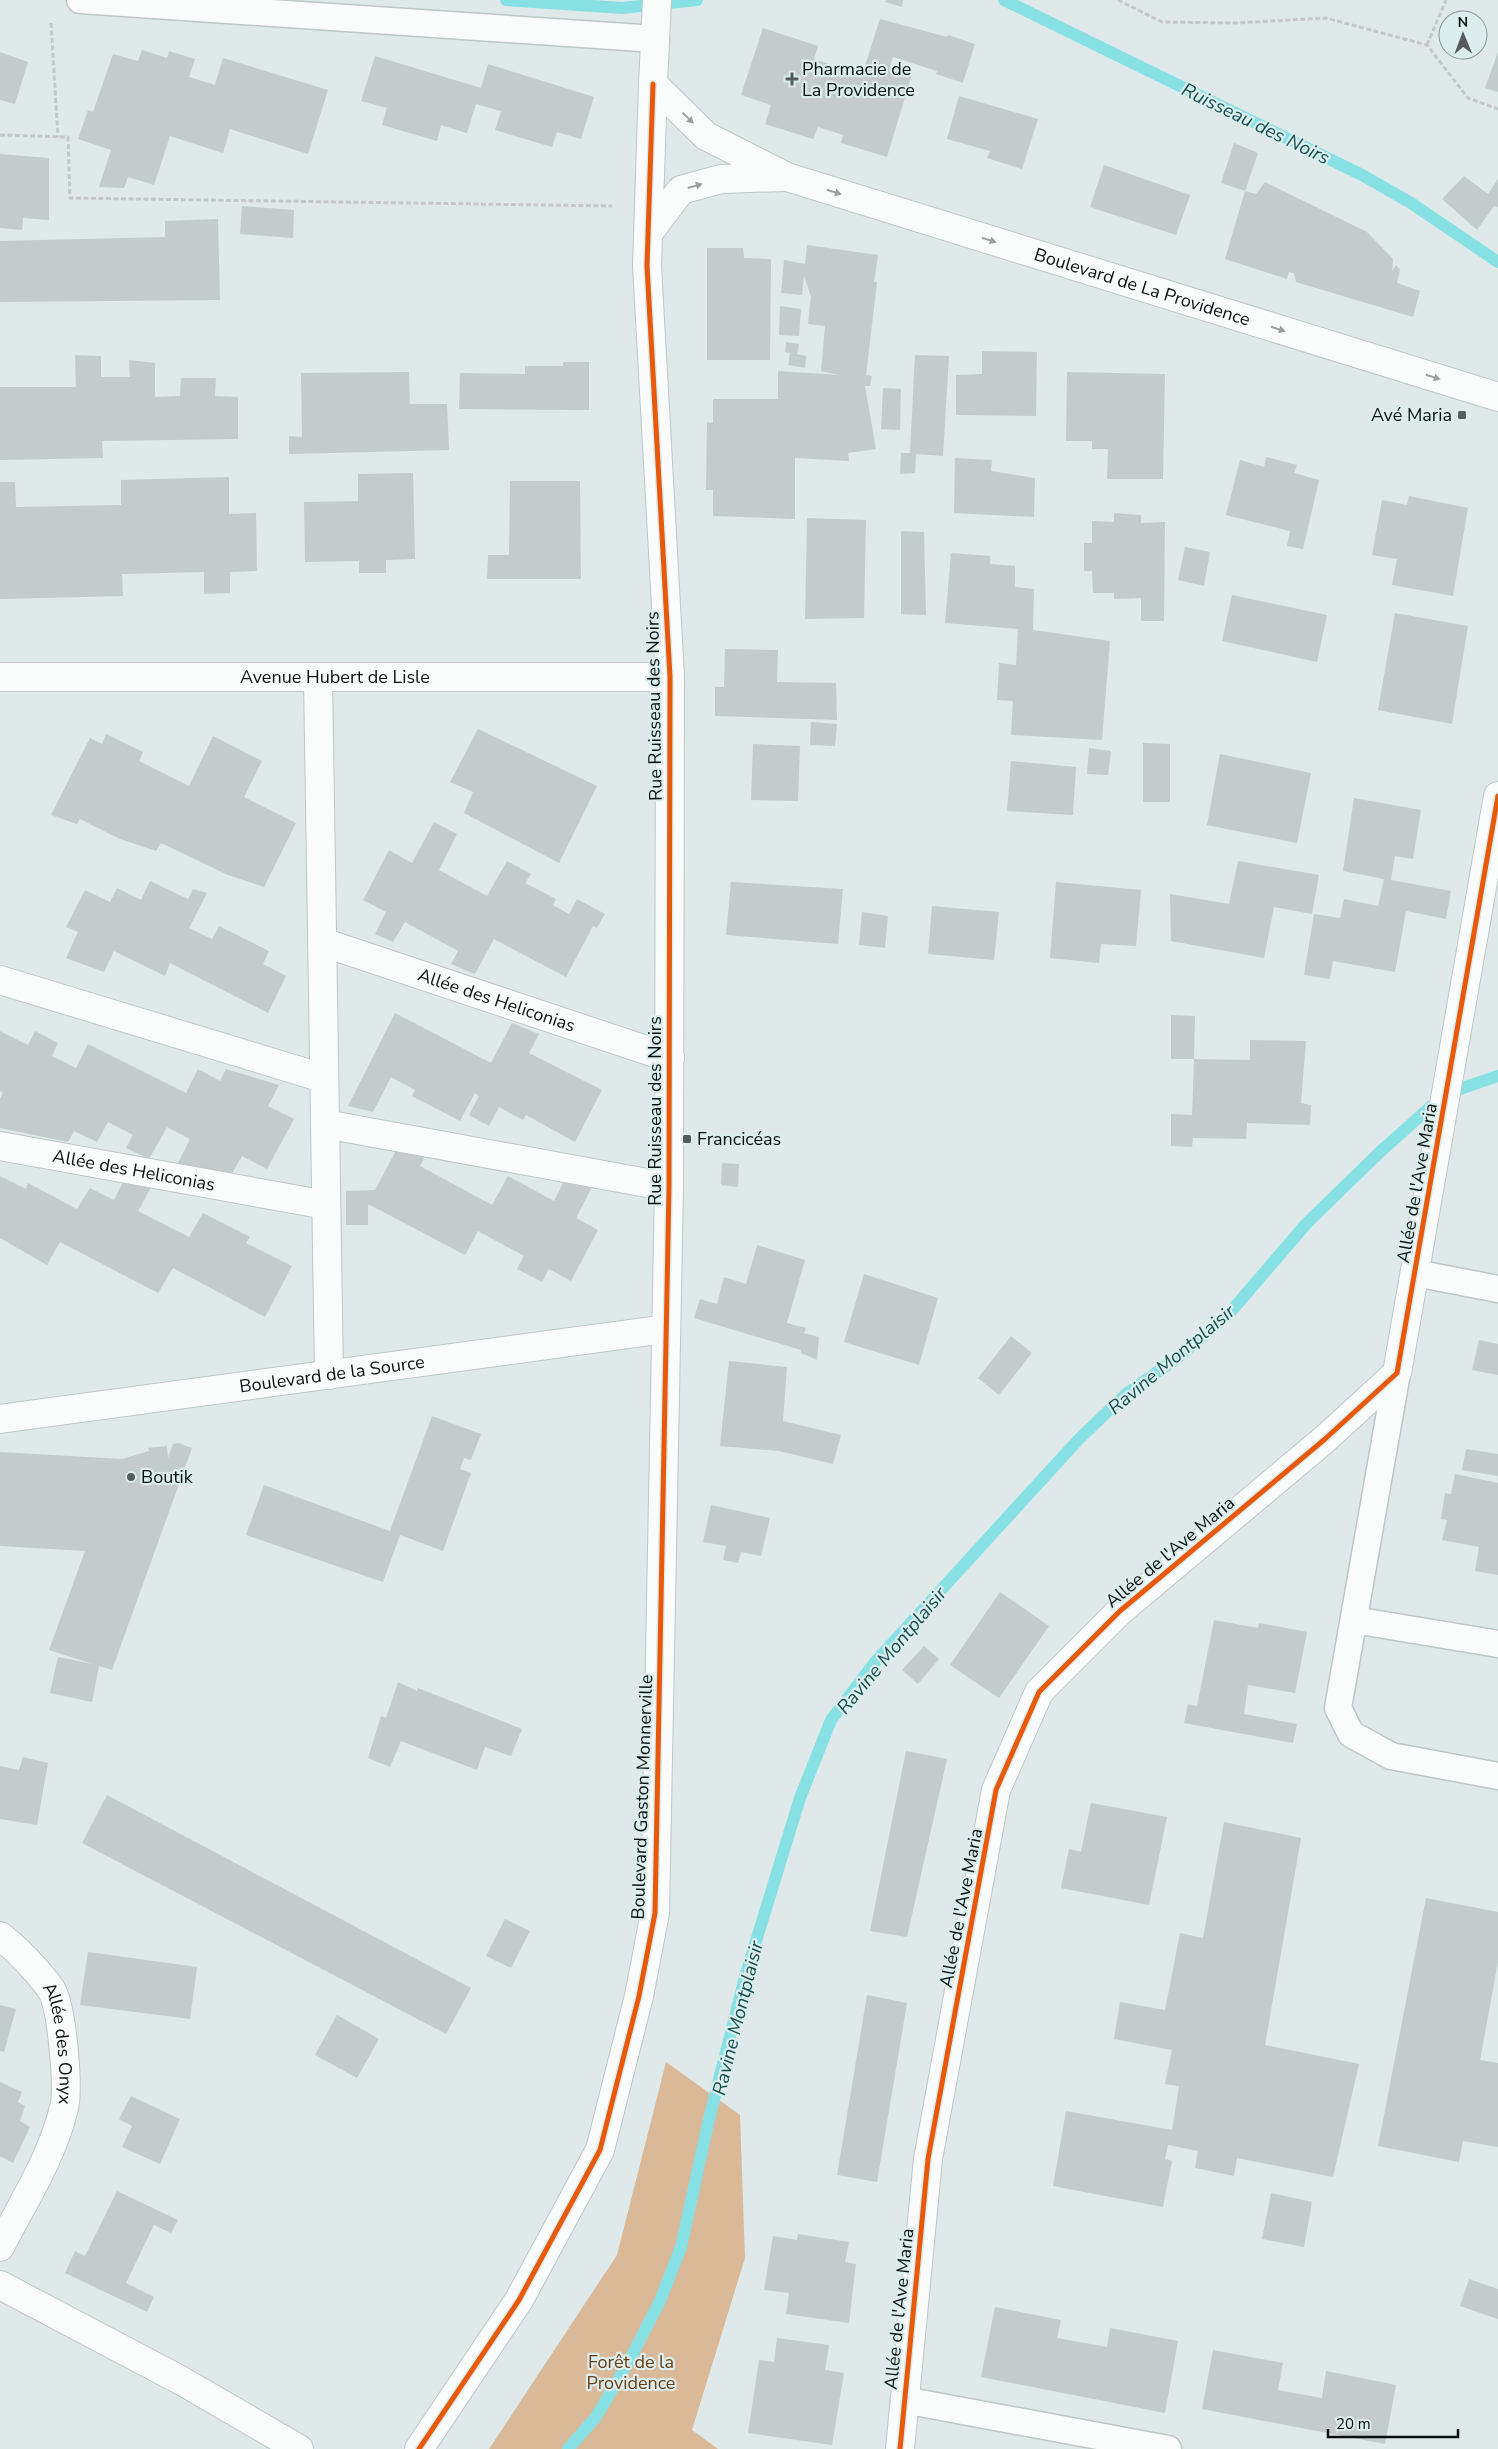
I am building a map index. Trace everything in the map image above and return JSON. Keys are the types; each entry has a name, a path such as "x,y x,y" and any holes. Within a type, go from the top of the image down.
{"street":[{"name":"Rue Ruisseau des Noirs","path":"658,0 653,84 647,266 670,677 670,1058 666,1329"},
{"name":"Boulevard de La Providence","path":"653,84 706,136 787,177 1498,397"},
{"name":"Boulevard de La Providence","path":"650,219 681,190 721,178 787,177"},
{"name":"Avenue Hubert de Lisle","path":"0,676 670,677"},
{"path":"318,677 329,1375"},
{"name":"Allée de l'Ave Maria","path":"900,2449 928,2158 996,1790 1039,1692 1120,1611 1325,1439 1397,1373 1498,796"},
{"name":"Allée des Heliconias","path":"322,942 670,1058"},
{"path":"0,980 323,1078"},
{"path":"325,1124 669,1187"},
{"name":"Allée des Heliconias","path":"0,1146 326,1205"},
{"name":"Boulevard de la Source","path":"0,1405 36,1413 666,1329"},
{"name":"Boulevard Gaston Monnerville","path":"419,2449 519,2300 600,2150 639,1996 655,1913 666,1329"},
{"path":"0,1419 36,1413"},
{"name":"Allée des Onyx","path":"0,1936 12,1945 52,1992 65,2050 65,2059 64,2107 50,2152 0,2247"},
{"path":"0,2285 182,2381 299,2449"}],"lane":[{"path":"80,0 656,39"},
{"path":"1415,1274 1498,1289"},
{"path":"1397,1373 1338,1708 1351,1734 1391,1756 1498,1776"},
{"path":"1354,1620 1498,1644"},
{"path":"904,2400 1168,2449"}],"path":[{"path":"1118,0 1162,22 1236,23 1326,18 1427,45 1468,98 1498,109"},
{"path":"1427,45 1446,0"},
{"path":"51,20 58,137"},
{"path":"0,135 68,137 70,198 650,219"}],"green space":[{"name":"Forêt de la Providence","path":"666,2062 740,2115 745,2258 692,2430 718,2449 489,2449 617,2255"}],"building":[{"path":"886,0 903,0 902,7 885,2"},
{"path":"880,19 947,37 948,35 975,44 963,83 936,74 937,71 893,57 890,67 912,74 887,157 841,143 843,135 818,127 813,139 765,124 771,105 741,95 763,28 818,46 814,59 862,75"},
{"path":"142,50 167,58 169,51 195,59 189,77 215,85 223,58 328,90 308,154 230,129 223,153 170,136 154,185 128,177 124,188 99,187 111,150 78,139 88,110 93,112 113,54 138,61"},
{"path":"0,52 28,62 15,104 0,100"},
{"path":"1498,52 1498,92 1485,88"},
{"path":"375,56 481,88 488,64 594,97 581,139 557,132 552,147 495,130 501,111 476,104 467,133 441,125 437,141 382,125 387,108 361,101"},
{"path":"959,96 1038,119 1022,169 987,158 990,151 947,139"},
{"path":"1234,143 1258,153 1245,191 1221,183"},
{"path":"0,154 49,158 49,220 23,218 22,230 0,228"},
{"path":"1104,165 1190,195 1176,235 1090,207"},
{"path":"1464,176 1488,194 1498,179 1498,207 1494,206 1477,230 1442,199"},
{"path":"1265,182 1367,232 1393,259 1392,271 1396,265 1400,270 1397,283 1420,291 1413,317 1296,282 1294,273 1289,272 1287,279 1225,259 1245,191 1256,194"},
{"path":"242,206 294,210 293,238 240,234"},
{"path":"218,219 220,300 0,302 0,241 165,237 165,221"},
{"path":"807,245 878,255 874,282 877,282 866,375 872,376 870,386 865,386 876,449 848,453 849,461 795,458 795,519 713,516 713,490 706,490 707,422 713,423 713,399 778,399 778,371 839,375 821,371 825,326 808,324 811,297 804,276 802,295 781,293 784,260 805,264"},
{"path":"707,248 743,248 744,258 771,259 770,360 707,360"},
{"path":"780,306 801,309 799,336 779,335"},
{"path":"786,342 799,344 797,354 806,356 805,368 788,365 790,353 785,352"},
{"path":"982,351 1037,352 1036,416 956,415 956,375 982,374"},
{"path":"75,355 101,356 101,377 130,377 129,360 155,363 155,397 180,396 181,378 216,378 215,396 238,397 238,439 102,441 103,458 0,460 0,387 76,387"},
{"path":"915,355 949,356 943,456 916,454 915,473 900,474 901,453 910,453"},
{"path":"563,362 589,362 589,410 459,409 460,373 525,374 525,366 563,366"},
{"path":"409,372 410,404 447,404 449,450 289,454 289,436 302,437 301,373"},
{"path":"1067,372 1165,374 1163,479 1107,479 1108,449 1092,449 1092,441 1066,441"},
{"path":"883,388 901,389 900,430 881,429"},
{"path":"1266,457 1297,465 1294,473 1319,480 1303,549 1287,546 1290,531 1226,515 1240,460 1264,467"},
{"path":"955,458 992,460 991,471 1035,478 1034,517 954,513"},
{"path":"413,473 415,559 386,560 386,573 359,573 359,561 305,562 304,502 358,501 358,474"},
{"path":"229,477 229,514 256,513 257,571 230,572 230,593 204,594 204,572 122,574 123,596 0,599 0,482 15,482 16,507 121,505 121,480"},
{"path":"510,481 580,481 581,579 487,579 488,555 509,555"},
{"path":"1409,496 1468,508 1453,596 1392,585 1397,559 1372,555 1382,500 1407,505"},
{"path":"1114,513 1141,515 1141,523 1165,522 1164,621 1141,621 1141,598 1114,599 1114,593 1093,593 1092,571 1084,571 1084,543 1092,543 1092,521 1114,522"},
{"path":"807,518 866,520 864,618 805,619"},
{"path":"901,531 924,532 926,615 901,614"},
{"path":"1185,547 1210,552 1204,586 1178,580"},
{"path":"951,553 990,556 990,564 1015,566 1015,587 1034,589 1033,630 1110,641 1102,740 1011,735 1013,701 997,700 999,663 1016,665 1018,629 945,623"},
{"path":"1232,595 1327,615 1317,662 1222,641"},
{"path":"1395,613 1468,626 1452,724 1378,710"},
{"path":"725,649 778,650 777,682 836,683 837,720 715,716 715,687 724,687"},
{"path":"811,722 837,724 835,746 810,745"},
{"path":"478,729 597,786 559,863 464,813 473,792 450,782"},
{"path":"106,734 143,752 139,761 189,786 213,736 262,761 244,797 296,823 264,887 228,875 161,843 156,851 120,839 80,819 77,824 51,815 90,738 102,744"},
{"path":"1143,743 1170,744 1170,802 1143,802"},
{"path":"753,744 800,746 798,801 751,800"},
{"path":"1089,748 1111,751 1108,775 1087,774"},
{"path":"1220,754 1311,773 1297,843 1207,825"},
{"path":"1011,761 1076,767 1073,815 1007,811"},
{"path":"1354,798 1421,810 1413,859 1395,856 1391,880 1451,891 1446,919 1406,911 1395,972 1333,961 1330,979 1304,975 1314,914 1340,918 1344,899 1378,906 1384,879 1343,871"},
{"path":"434,822 457,834 439,870 487,896 507,861 531,874 525,883 556,899 553,905 569,914 577,899 605,914 597,928 593,926 566,977 494,939 475,974 451,964 458,951 405,922 393,942 375,934 386,912 363,900 389,850 412,863"},
{"path":"1238,861 1319,875 1312,914 1274,907 1264,958 1171,941 1170,894 1229,904"},
{"path":"150,881 188,899 193,889 207,893 189,928 212,939 219,926 269,951 263,964 286,976 268,1013 170,963 165,976 114,951 104,972 66,958 78,932 66,927 85,890 110,902 117,888 141,900"},
{"path":"731,882 843,889 838,944 726,935"},
{"path":"1056,882 1141,890 1136,946 1101,944 1099,963 1050,958"},
{"path":"932,906 999,912 994,960 928,954"},
{"path":"862,912 888,916 885,948 859,945"},
{"path":"395,1013 491,1063 512,1023 539,1034 529,1053 602,1090 575,1142 526,1115 523,1120 499,1107 489,1126 469,1115 479,1096 475,1093 460,1121 412,1096 415,1090 391,1077 373,1112 348,1106"},
{"path":"1171,1015 1195,1016 1194,1059 1171,1059"},
{"path":"0,1031 28,1045 35,1031 58,1043 52,1056 76,1068 88,1044 186,1093 198,1069 220,1081 226,1069 279,1085 268,1106 294,1119 267,1169 242,1156 230,1177 177,1165 190,1139 167,1127 149,1159 126,1148 133,1135 108,1122 97,1142 74,1131 68,1142 0,1128 0,1099 3,1093 0,1091"},
{"path":"1250,1040 1306,1041 1301,1103 1311,1105 1310,1125 1247,1123 1246,1139 1193,1138 1192,1147 1171,1146 1171,1114 1192,1115 1194,1059 1250,1060"},
{"path":"399,1145 428,1150 420,1166 492,1205 508,1176 554,1201 565,1179 593,1185 576,1218 598,1230 571,1281 549,1269 542,1282 517,1269 524,1256 478,1231 465,1255 368,1204 368,1225 346,1225 346,1191 375,1190"},
{"path":"722,1163 739,1164 738,1187 721,1185"},
{"path":"0,1176 26,1189 28,1183 77,1209 90,1188 114,1200 125,1178 153,1184 138,1211 189,1237 203,1213 250,1237 246,1243 292,1266 265,1317 173,1268 158,1293 60,1242 47,1265 0,1238"},
{"path":"757,1245 805,1260 787,1323 806,1328 804,1333 819,1337 817,1360 801,1353 801,1350 694,1318 700,1299 717,1304 724,1277 746,1284"},
{"path":"864,1274 938,1298 919,1365 844,1342"},
{"path":"1011,1336 1032,1353 999,1395 978,1378"},
{"path":"1479,1340 1498,1344 1498,1375 1472,1370"},
{"path":"729,1361 787,1367 783,1421 841,1435 833,1464 779,1451 720,1446"},
{"path":"432,1416 481,1434 471,1460 464,1458 460,1469 471,1473 443,1551 400,1535 383,1582 246,1535 264,1485 390,1531"},
{"path":"178,1443 192,1448 112,1670 99,1666 92,1702 50,1693 58,1657 93,1664 49,1650 85,1551 0,1546 0,1452 122,1459 149,1451 148,1448 167,1446 168,1458 173,1444"},
{"path":"1466,1449 1498,1454 1498,1476 1462,1470"},
{"path":"1455,1474 1498,1483 1498,1575 1475,1571 1479,1547 1442,1540 1447,1520 1441,1519 1445,1493 1451,1494"},
{"path":"711,1505 770,1518 761,1556 741,1552 738,1563 723,1560 726,1546 703,1542"},
{"path":"1000,1592 1049,1626 999,1698 950,1665"},
{"path":"1214,1620 1258,1628 1259,1623 1307,1632 1295,1693 1248,1685 1244,1714 1297,1724 1293,1743 1184,1723 1188,1704 1197,1706"},
{"path":"924,1646 939,1659 918,1684 902,1670"},
{"path":"398,1682 417,1691 418,1688 522,1729 511,1756 485,1747 477,1770 401,1741 390,1767 368,1758 381,1716 386,1718"},
{"path":"906,1751 947,1759 907,1937 870,1931"},
{"path":"23,1757 48,1763 37,1825 0,1819 0,1766 19,1770"},
{"path":"107,1795 471,1988 446,2034 82,1843"},
{"path":"1091,1803 1167,1817 1149,1905 1061,1888 1069,1849 1081,1852"},
{"path":"1224,1822 1301,1838 1265,2045 1359,2064 1333,2177 1237,2158 1234,2176 1195,2168 1198,2151 1168,2145 1165,2159 1172,2161 1163,2207 1053,2186 1066,2111 1172,2130 1179,2086 1165,2084 1172,2050 1114,2039 1120,2002 1165,2010 1180,1933 1203,1938"},
{"path":"1426,1898 1498,1912 1498,1962 1480,2060 1498,2063 1498,2147 1463,2141 1459,2162 1378,2146"},
{"path":"505,1919 530,1931 511,1968 486,1956"},
{"path":"88,1952 197,1967 190,2019 80,2005"},
{"path":"867,1995 907,2003 877,2182 837,2175"},
{"path":"0,2005 16,2009 4,2052 0,2051"},
{"path":"337,2015 379,2039 357,2078 315,2055"},
{"path":"0,2082 22,2092 18,2102 25,2106 20,2121 30,2127 13,2163 0,2156"},
{"path":"131,2096 180,2119 160,2164 122,2147 132,2126 119,2119"},
{"path":"117,2191 178,2220 171,2233 154,2225 126,2283 154,2297 147,2312 65,2273 75,2251 85,2256"},
{"path":"1271,2193 1312,2202 1304,2247 1262,2239"},
{"path":"798,2234 849,2242 845,2262 856,2264 849,2323 786,2314 789,2293 764,2290 773,2236 797,2240"},
{"path":"1469,2279 1498,2289 1498,2319 1460,2306"},
{"path":"995,2307 1061,2320 1057,2338 1107,2347 1110,2328 1178,2341 1165,2413 981,2377"},
{"path":"777,2338 829,2345 825,2370 844,2373 832,2445 748,2433 759,2360 774,2362"},
{"path":"1213,2350 1283,2363 1278,2390 1322,2398 1326,2371 1396,2385 1385,2444 1202,2409"}],"waterway":[{"name":"Ruisseau des Noirs","path":"506,0 622,8 697,0"},
{"name":"Ruisseau des Noirs","path":"1004,0 1362,175 1411,203 1498,262"},
{"name":"Ravine Montplaisir","path":"568,2449 596,2417 629,2361 660,2301 681,2247 709,2119 745,1977 800,1798 831,1720 876,1661 1079,1439 1126,1394 1176,1359 1227,1316 1307,1223 1381,1151 1445,1094 1498,1076"}],"cycle path":[{"path":"419,2449 519,2300 600,2150 639,1996 655,1913 669,1187 670,677 647,266 653,84"},
{"path":"900,2449 928,2159 996,1790 1039,1692 1120,1611 1325,1439 1397,1373 1498,796"}],"place":[{"name":"Pharmacie de La Providence","path":"792,79"},
{"name":"Avé Maria","path":"1462,415"},
{"name":"Francicéas","path":"687,1139"},
{"name":"Boutik","path":"131,1477"}]}
